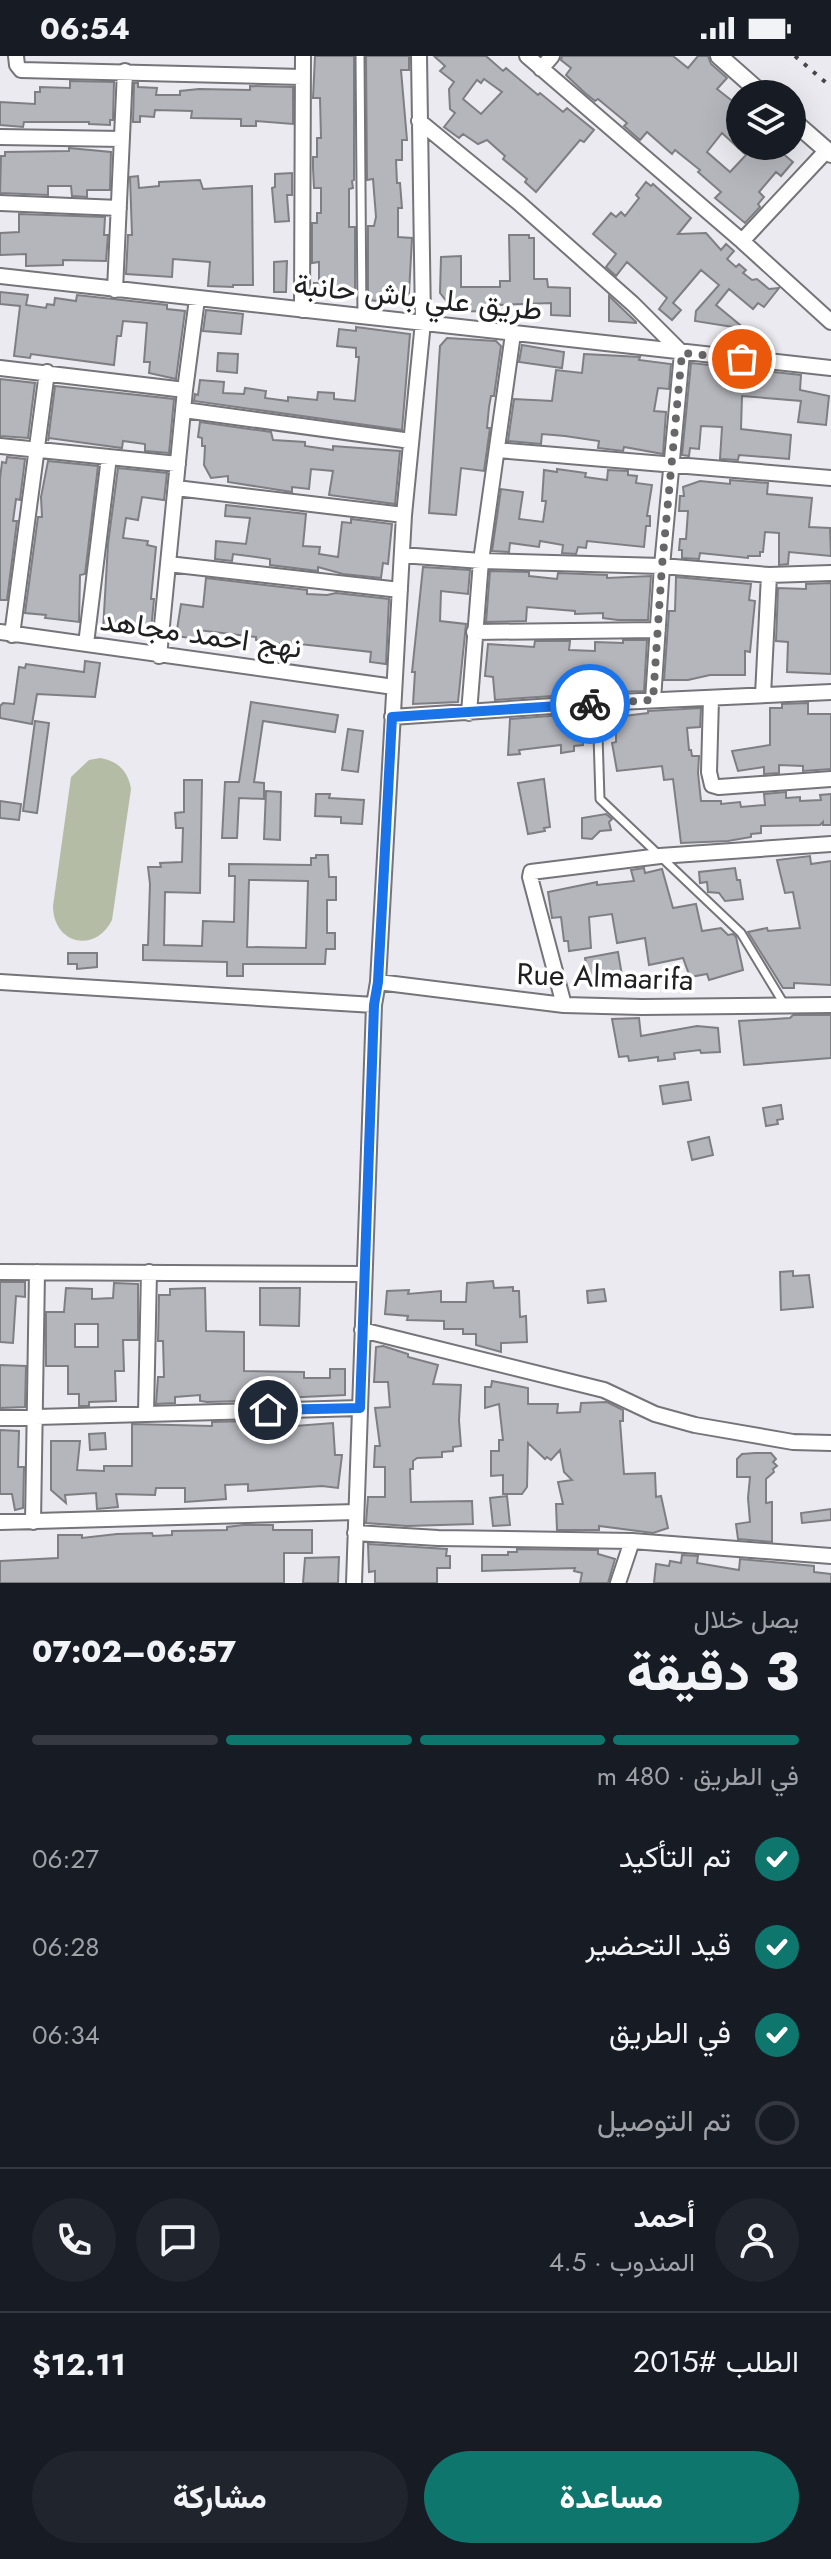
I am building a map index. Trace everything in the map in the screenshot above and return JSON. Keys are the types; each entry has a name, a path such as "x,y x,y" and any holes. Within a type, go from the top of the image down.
{"street":[{"path":"16,56 21,70 302,77"},
{"path":"115,290 122,139 129,72 134,56"},
{"path":"302,310 303,56"},
{"path":"354,1583 374,1005 378,982 404,515 423,322 419,56"},
{"path":"527,56 831,322"},
{"path":"541,69 552,56"},
{"path":"719,56 746,80"},
{"path":"419,121 519,203 633,304 682,353 653,700"},
{"path":"742,241 829,152 806,132"},
{"path":"0,137 122,139"},
{"path":"0,203 119,208"},
{"name":"طريق علي باش حانبة","path":"0,276 831,368"},
{"path":"159,656 197,299"},
{"path":"469,713 481,561 513,334"},
{"path":"0,368 185,390"},
{"path":"6,633 38,450 47,372"},
{"path":"184,410 411,441"},
{"path":"0,446 178,464"},
{"path":"497,450 831,478"},
{"path":"86,644 109,457"},
{"path":"176,488 404,515"},
{"path":"402,555 481,561 662,566 769,575 831,573"},
{"path":"168,564 400,590"},
{"path":"763,695 769,575"},
{"path":"474,632 658,630"},
{"name":"نهج احمد مجاهد","path":"6,633 394,687"},
{"path":"392,717 831,692"},
{"path":"711,698 709,772 712,785 831,779"},
{"path":"564,1005 530,873 660,856 831,844"},
{"path":"0,982 374,1005"},
{"name":"Rue Almaarifa","path":"378,982 564,1005 831,1005"},
{"path":"0,1272 364,1274"},
{"path":"33,1522 37,1272"},
{"path":"146,1413 149,1272"},
{"path":"362,1330 604,1390 655,1414 695,1425 793,1442 831,1443"},
{"path":"0,1418 360,1408"},
{"path":"0,1522 356,1512"},
{"path":"355,1533 438,1538 632,1541 831,1556"},
{"path":"618,1583 632,1541"}],"lane":[{"path":"360,56 362,316"},
{"path":"597,703 600,799 741,933 785,1006"}],"green space":[{"path":"100,758 121,768 131,789 112,920 96,938 76,940 60,929 53,906 71,777 89,760"}],"building":[{"path":"315,56 354,56 354,180 353,188 349,189 349,227 355,227 355,297 314,293 314,283 319,283 319,262 312,263 312,223 317,223 317,213 321,213 321,188 314,188 313,168 313,157 317,157 317,138 321,138 320,98 313,98"},
{"path":"366,56 409,56 409,70 401,70 407,140 402,140 402,160 396,160 402,208 398,208 398,237 412,238 409,294 399,301 368,300 368,226 374,226 376,217 373,179 367,180"},
{"path":"434,56 486,56 563,112 567,108 594,130 584,142 580,140 536,192 487,140 478,144 463,134 459,138 444,127 455,113 450,109 449,89 454,82 440,71 445,66","holes":["484,79 502,92 481,114 463,99 477,80 481,83"]},
{"path":"562,56 673,56 688,68 698,56 708,56 711,64 727,78 717,89 726,96 726,137 722,133 707,152 730,172 741,160 793,162 781,176 776,172 759,192 764,197 758,204 760,207 745,223 715,198 721,192 698,172 700,170 675,150 672,154 647,132 640,140 624,126 627,123 598,99 595,101 566,75 571,68 561,60"},
{"path":"70,81 114,82 113,120 110,120 110,125 24,122 23,127 0,125 0,102 35,104 35,92 40,92 40,87 70,88"},
{"path":"134,83 138,83 138,87 157,88 156,95 180,95 180,91 199,89 250,90 250,86 293,87 293,124 256,121 256,126 241,126 241,119 191,118 192,111 155,110 154,117 140,116 140,122 133,122"},
{"path":"69,148 111,152 110,190 87,190 87,197 72,196 71,186 48,186 48,195 0,193 1,156 5,156 5,152 69,151"},
{"path":"292,173 292,195 287,195 289,221 275,222 272,188 275,187 275,174"},
{"path":"138,176 139,188 159,186 159,182 200,180 203,189 252,186 253,285 208,286 210,262 173,259 172,277 126,274 128,235 132,235 130,177"},
{"path":"646,182 651,186 653,184 691,218 678,234 706,233 721,250 726,244 734,251 727,259 736,267 739,264 746,270 743,273 752,280 757,279 769,289 779,288 764,307 758,303 753,309 729,289 716,305 745,329 695,321 696,311 719,285 701,270 673,303 681,310 672,320 659,309 667,298 627,262 616,276 606,267 616,254 593,234 611,213 616,217 621,212 625,216 639,198 636,195"},
{"path":"19,214 105,217 104,235 108,235 106,261 63,260 63,265 26,266 26,254 0,255 0,233 19,232"},
{"path":"509,235 534,238 534,279 547,279 548,287 570,288 570,316 551,315 551,303 498,305 498,312 464,311 464,308 448,303 440,293 441,257 461,256 461,287 500,287 500,281 510,281"},
{"path":"287,261 286,292 274,292 274,262"},
{"path":"0,292 28,295 26,305 46,308 47,304 54,305 55,298 76,301 77,295 167,305 167,309 185,311 176,379 149,373 150,362 144,362 147,323 123,321 121,336 117,336 114,365 31,354 30,358 14,356 20,306 0,304"},
{"path":"609,296 636,322 636,323 609,321"},
{"path":"206,310 243,314 241,334 203,331"},
{"path":"356,327 410,334 402,430 194,401 200,380 224,382 223,393 244,394 245,388 266,391 265,398 288,401 288,397 317,400 318,392 334,393 334,399 355,401 359,357 356,357 356,348 337,346 339,329 356,331"},
{"path":"447,338 496,341 501,346 494,396 491,396 489,407 487,428 490,428 484,471 461,468 456,515 429,513 440,346"},
{"path":"522,345 564,352 562,368 519,362"},
{"path":"218,353 238,354 237,373 217,371"},
{"path":"584,354 640,357 639,360 671,364 669,389 658,388 654,411 666,412 663,454 624,447 623,451 598,448 599,441 542,434 541,444 508,441 514,399 552,401 556,370 582,373"},
{"path":"691,363 801,375 800,390 829,396 826,425 798,422 801,401 742,396 741,429 791,435 789,459 739,455 738,460 720,459 722,427 701,426 699,449 690,448 689,456 682,455"},
{"path":"0,379 35,383 28,438 0,436"},
{"path":"55,386 174,399 169,453 145,451 145,444 123,441 122,448 49,438 48,441"},
{"path":"200,422 271,432 273,440 305,442 305,446 333,450 333,446 400,451 395,504 329,495 333,471 311,469 309,489 292,487 292,492 228,482 228,476 211,478 204,465 205,446 202,446 202,438 198,437"},
{"path":"7,457 25,459 20,500 16,499 13,521 17,521 7,600 0,600 0,479 2,462 6,463"},
{"path":"48,461 98,466 85,574 80,575 79,622 25,613 38,517 42,517 41,497"},
{"path":"118,468 167,473 164,500 142,497 138,520 126,518 123,538 148,541 147,545 156,547 151,631 146,633 103,630 108,544"},
{"path":"557,469 607,480 608,470 628,471 628,475 637,476 636,483 652,485 647,516 650,516 650,526 646,526 644,547 587,541 586,548 578,547 576,554 562,553 563,545 540,541 539,547 510,543 509,552 492,551 501,489 523,492 519,519 543,522 546,501 542,501 544,470 557,472"},
{"path":"730,480 768,483 767,494 812,498 809,527 830,528 831,556 789,552 788,564 779,565 779,533 765,532 760,556 748,558 700,553 699,559 682,558 680,539 686,539 688,511 679,511 680,496 684,496 683,487 700,481 730,484"},
{"path":"226,505 306,514 303,546 320,547 319,554 338,557 342,522 351,523 351,519 392,524 388,564 383,563 381,578 343,574 318,567 318,571 270,565 270,559 233,554 232,561 215,559 216,541 246,544 250,518 225,516"},
{"path":"423,567 470,570 468,594 441,591 440,621 466,624 458,702 413,704 415,672 412,672"},
{"path":"490,571 529,572 529,576 557,579 558,573 607,575 607,578 651,576 648,620 618,620 603,618 603,613 575,614 575,611 527,607 526,621 486,622"},
{"path":"676,577 751,584 749,600 755,601 750,652 745,651 745,675 664,680 669,611 675,611"},
{"path":"206,578 307,590 307,594 336,593 389,599 386,664 370,662 371,652 282,644 256,640 256,637 198,630 197,639 176,636 181,604 203,607"},
{"path":"831,583 831,674 787,672 788,642 776,641 778,588 806,589 806,584"},
{"path":"623,640 647,640 644,691 612,692 582,688 582,694 495,700 493,677 485,676 488,644 534,647 535,641 570,641 569,650 595,651 595,642 623,643"},
{"path":"85,661 100,663 95,697 37,694 32,724 0,718 3,703 14,704 19,667 25,668 26,664 84,672"},
{"path":"251,702 338,715 335,732 263,721 254,782 264,783 264,799 239,798 237,838 222,838 225,782 239,782"},
{"path":"808,703 808,714 831,714 831,769 803,771 803,766 779,765 779,773 764,774 764,767 738,771 732,751 770,745 770,708 782,708 782,704"},
{"path":"701,708 700,727 687,728 689,750 692,756 699,756 701,801 721,801 721,804 740,802 741,807 765,805 764,794 786,792 786,798 800,797 800,801 821,800 820,795 831,794 831,825 823,825 823,822 820,825 761,826 761,833 751,834 751,837 681,843 673,779 664,780 662,766 617,771 612,743 616,742 616,717 648,711"},
{"path":"563,715 563,722 581,720 583,745 574,746 574,751 561,753 561,745 519,750 520,754 508,755 510,719"},
{"path":"35,721 49,723 37,813 23,811"},
{"path":"348,729 363,731 358,772 342,770"},
{"path":"544,779 550,827 528,834 518,783"},
{"path":"184,780 202,780 200,893 165,892 164,945 202,946 203,921 234,922 235,876 229,876 229,864 311,865 311,858 316,858 316,855 328,855 329,877 336,877 336,900 327,900 327,933 335,933 335,949 326,949 325,964 243,964 243,976 227,976 227,962 143,960 143,945 148,945 148,867 182,862 183,828 176,828 175,813 184,812","holes":["249,880 308,881 306,948 247,947"]},
{"path":"266,791 281,792 280,840 264,839"},
{"path":"316,794 364,800 362,824 341,823 341,817 315,816"},
{"path":"0,801 21,804 19,820 0,818"},
{"path":"606,814 612,819 609,822 611,830 600,831 592,839 582,838 582,818"},
{"path":"810,856 811,864 831,861 831,985 794,983 794,988 783,988 748,932 767,928 768,931 800,928 793,892 785,893 777,860"},
{"path":"644,868 645,873 662,869 673,908 696,904 702,931 721,928 728,935 736,937 743,970 709,980 707,974 690,977 683,958 649,965 645,938 617,943 612,914 589,917 591,948 569,951 568,941 564,941 561,917 552,918 548,892 597,882 597,885 634,881 631,870"},
{"path":"735,868 743,899 725,901 719,893 708,892 707,882 700,883 699,872"},
{"path":"618,952 623,981 589,984 585,958"},
{"path":"68,953 97,953 97,967 77,969 77,964 68,964"},
{"path":"793,1015 831,1015 831,1058 744,1065 739,1021 790,1018"},
{"path":"639,1018 641,1036 697,1026 718,1028 720,1052 701,1053 700,1050 674,1053 675,1059 658,1061 658,1057 629,1061 628,1056 619,1057 612,1019"},
{"path":"688,1082 691,1100 663,1104 660,1086"},
{"path":"781,1105 783,1119 777,1120 778,1124 766,1126 763,1108"},
{"path":"709,1137 713,1155 692,1160 688,1142"},
{"path":"793,1271 793,1276 809,1275 813,1307 781,1310 780,1272"},
{"path":"493,1281 494,1288 513,1287 513,1291 519,1291 520,1317 526,1316 527,1342 501,1343 501,1352 476,1345 476,1334 463,1334 463,1329 444,1329 444,1321 407,1320 408,1316 385,1314 387,1291 409,1290 408,1294 441,1291 441,1302 466,1302 467,1283"},
{"path":"0,1282 25,1282 25,1297 16,1296 13,1343 0,1342"},
{"path":"114,1283 138,1284 138,1340 123,1340 124,1371 115,1371 116,1401 89,1402 89,1406 79,1406 79,1394 68,1394 68,1366 46,1366 46,1312 64,1312 66,1288 92,1289 92,1299 113,1298","holes":["75,1324 98,1324 98,1347 75,1347"]},
{"path":"205,1288 206,1331 244,1332 244,1371 304,1372 304,1378 330,1378 330,1369 345,1369 345,1395 281,1398 243,1395 243,1401 207,1402 200,1401 200,1395 175,1397 175,1403 156,1404 158,1377 164,1377 163,1341 158,1341 159,1295 170,1295 170,1289"},
{"path":"260,1288 300,1288 299,1326 260,1325"},
{"path":"604,1289 606,1301 588,1303 587,1291"},
{"path":"383,1346 438,1365 433,1384 461,1385 461,1446 442,1452 442,1457 417,1458 413,1461 413,1469 410,1469 411,1502 472,1501 473,1524 407,1526 366,1523 368,1497 385,1497 385,1467 374,1467 375,1446 380,1446 375,1408 390,1407 388,1382 374,1382 376,1347"},
{"path":"0,1365 26,1366 25,1407 0,1408"},
{"path":"492,1381 528,1388 528,1404 558,1404 557,1413 580,1412 581,1403 607,1402 623,1410 623,1421 620,1421 624,1474 655,1473 656,1497 661,1496 668,1528 653,1533 599,1526 599,1530 557,1530 556,1504 563,1504 558,1482 572,1480 564,1472 560,1450 551,1460 545,1459 528,1443 527,1487 522,1494 503,1494 503,1475 491,1476 491,1451 499,1451 499,1440 503,1440 499,1404 485,1408 485,1387 491,1387"},
{"path":"275,1420 295,1420 295,1426 333,1423 335,1455 342,1455 338,1488 322,1486 248,1491 248,1484 225,1485 226,1499 185,1502 185,1488 156,1488 155,1495 116,1494 118,1507 97,1509 96,1493 65,1495 66,1503 51,1490 51,1441 80,1441 77,1470 104,1471 104,1466 132,1466 132,1424 212,1426 212,1422 247,1421 247,1428 275,1426"},
{"path":"0,1430 19,1431 18,1467 24,1467 23,1508 15,1510 12,1494 0,1494"},
{"path":"105,1433 106,1449 90,1450 89,1434"},
{"path":"771,1453 777,1466 766,1479 766,1503 772,1502 772,1542 738,1539 736,1524 750,1522 750,1477 737,1477 737,1459 742,1454"},
{"path":"507,1496 510,1525 493,1526 490,1498"},
{"path":"831,1509 831,1520 802,1523 801,1513"},
{"path":"273,1525 273,1530 312,1530 312,1553 284,1553 284,1583 0,1583 0,1561 58,1558 58,1535 82,1535 82,1538 117,1534 172,1535 172,1531 227,1530 227,1527"},
{"path":"368,1544 447,1549 450,1568 437,1568 437,1583 375,1583 375,1571 369,1572"},
{"path":"517,1549 598,1550 598,1554 615,1559 608,1583 580,1583 582,1573 574,1571 575,1568 482,1571 482,1555 508,1555 508,1552 517,1552"},
{"path":"682,1555 698,1556 697,1563 739,1570 740,1559 814,1566 814,1572 831,1574 831,1583 654,1583 656,1564 669,1566 670,1561 681,1563"},
{"path":"339,1557 338,1583 303,1583 305,1558"}],"railway":[{"path":"795,56 831,87"}],"way so far":[{"path":"590,704 653,700 682,353 742,359"}],"route":[{"path":"268,1410 360,1408 374,1005 378,982 392,717 590,704"}]}
